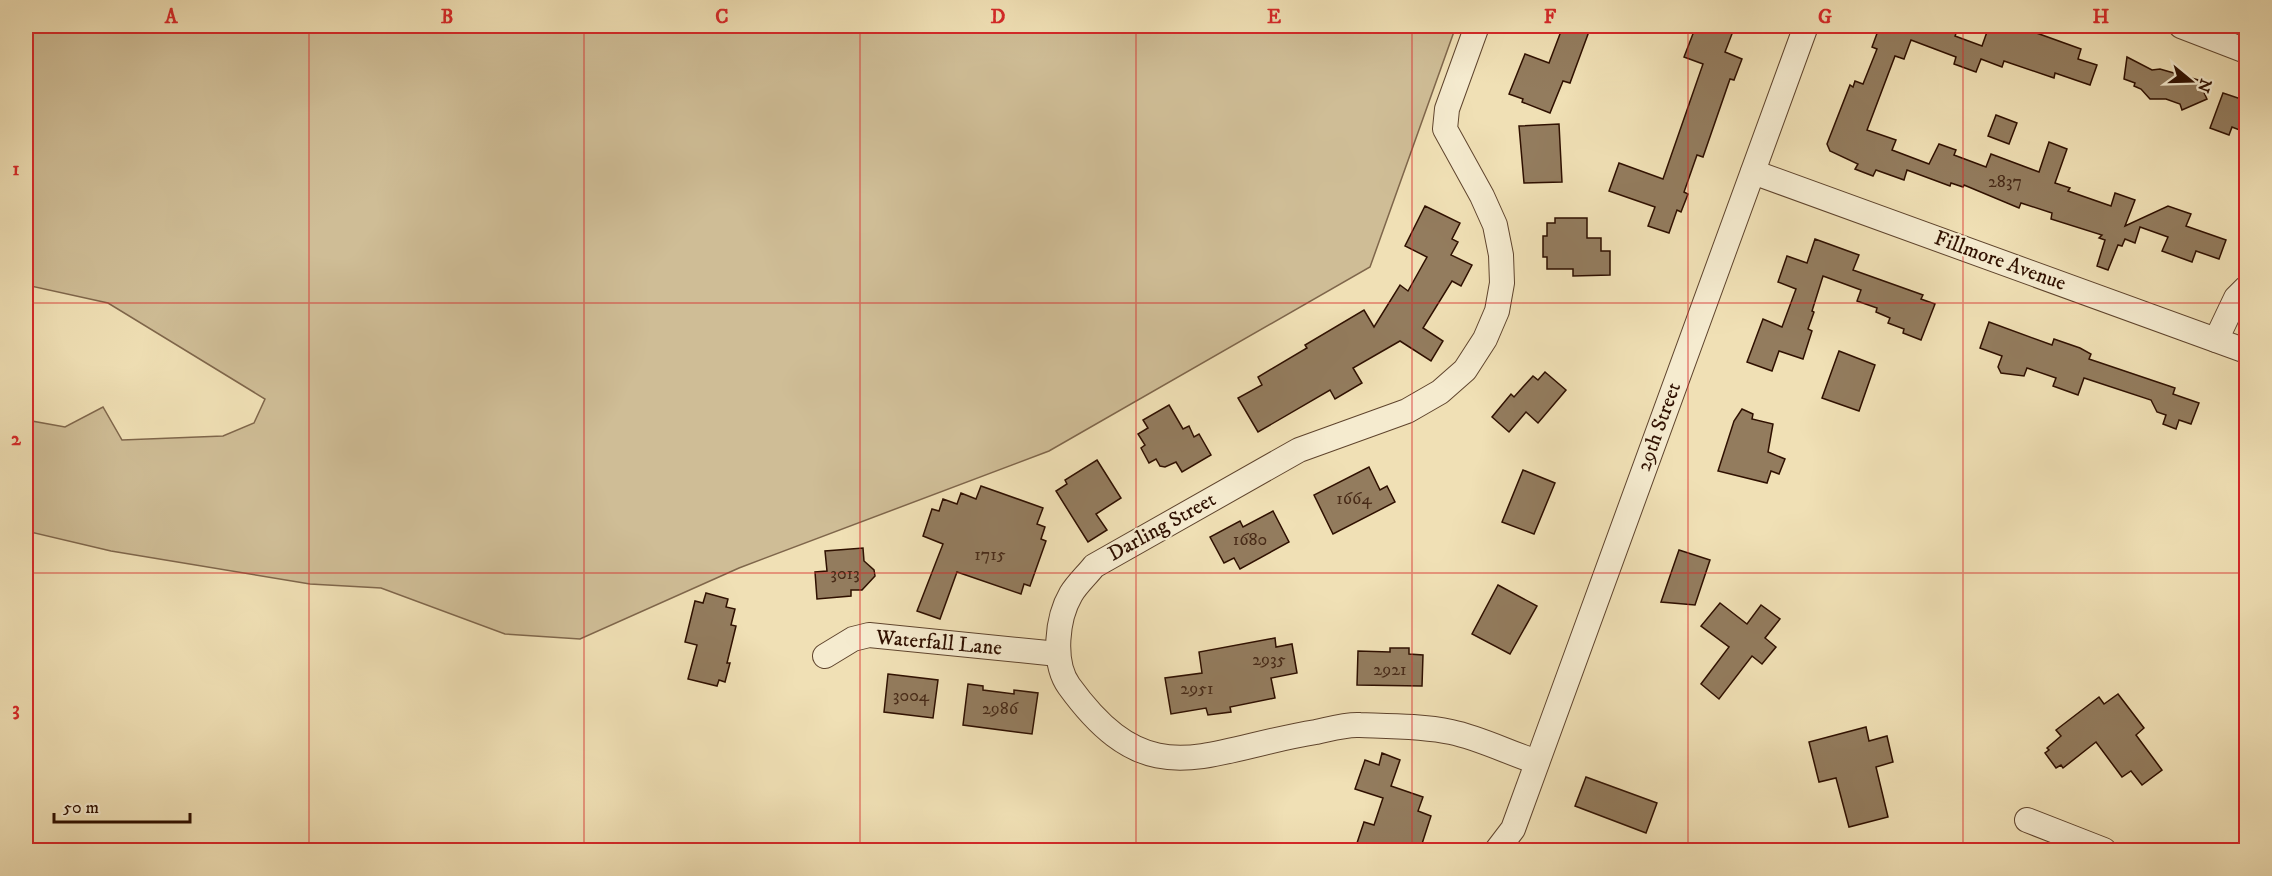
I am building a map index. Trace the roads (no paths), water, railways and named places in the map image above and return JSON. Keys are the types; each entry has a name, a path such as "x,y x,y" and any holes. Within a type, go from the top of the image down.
{"street":[{"name":"Darling Street","path":"1477,26 1447,109 1445,129 1482,196 1495,225 1501,255 1502,283 1497,311 1485,339 1465,370 1440,392 1407,411 1299,450 1094,566 1071,594 1061,625 1058,654 1065,681 1084,707 1120,739 1143,753 1174,760 1205,756 1294,735 1357,725 1451,732 1537,762"},
{"name":"29th Street","path":"1497,850 1514,840 1537,762 1806,26"},
{"path":"2181,26 2247,51"},
{"name":"Fillmore Avenue","path":"1753,172 2247,351"},
{"path":"2216,340 2236,298 2247,288"},
{"name":"Waterfall Lane","path":"825,656 853,639 869,635 1058,654"},
{"path":"2027,820 2104,850"}]}
